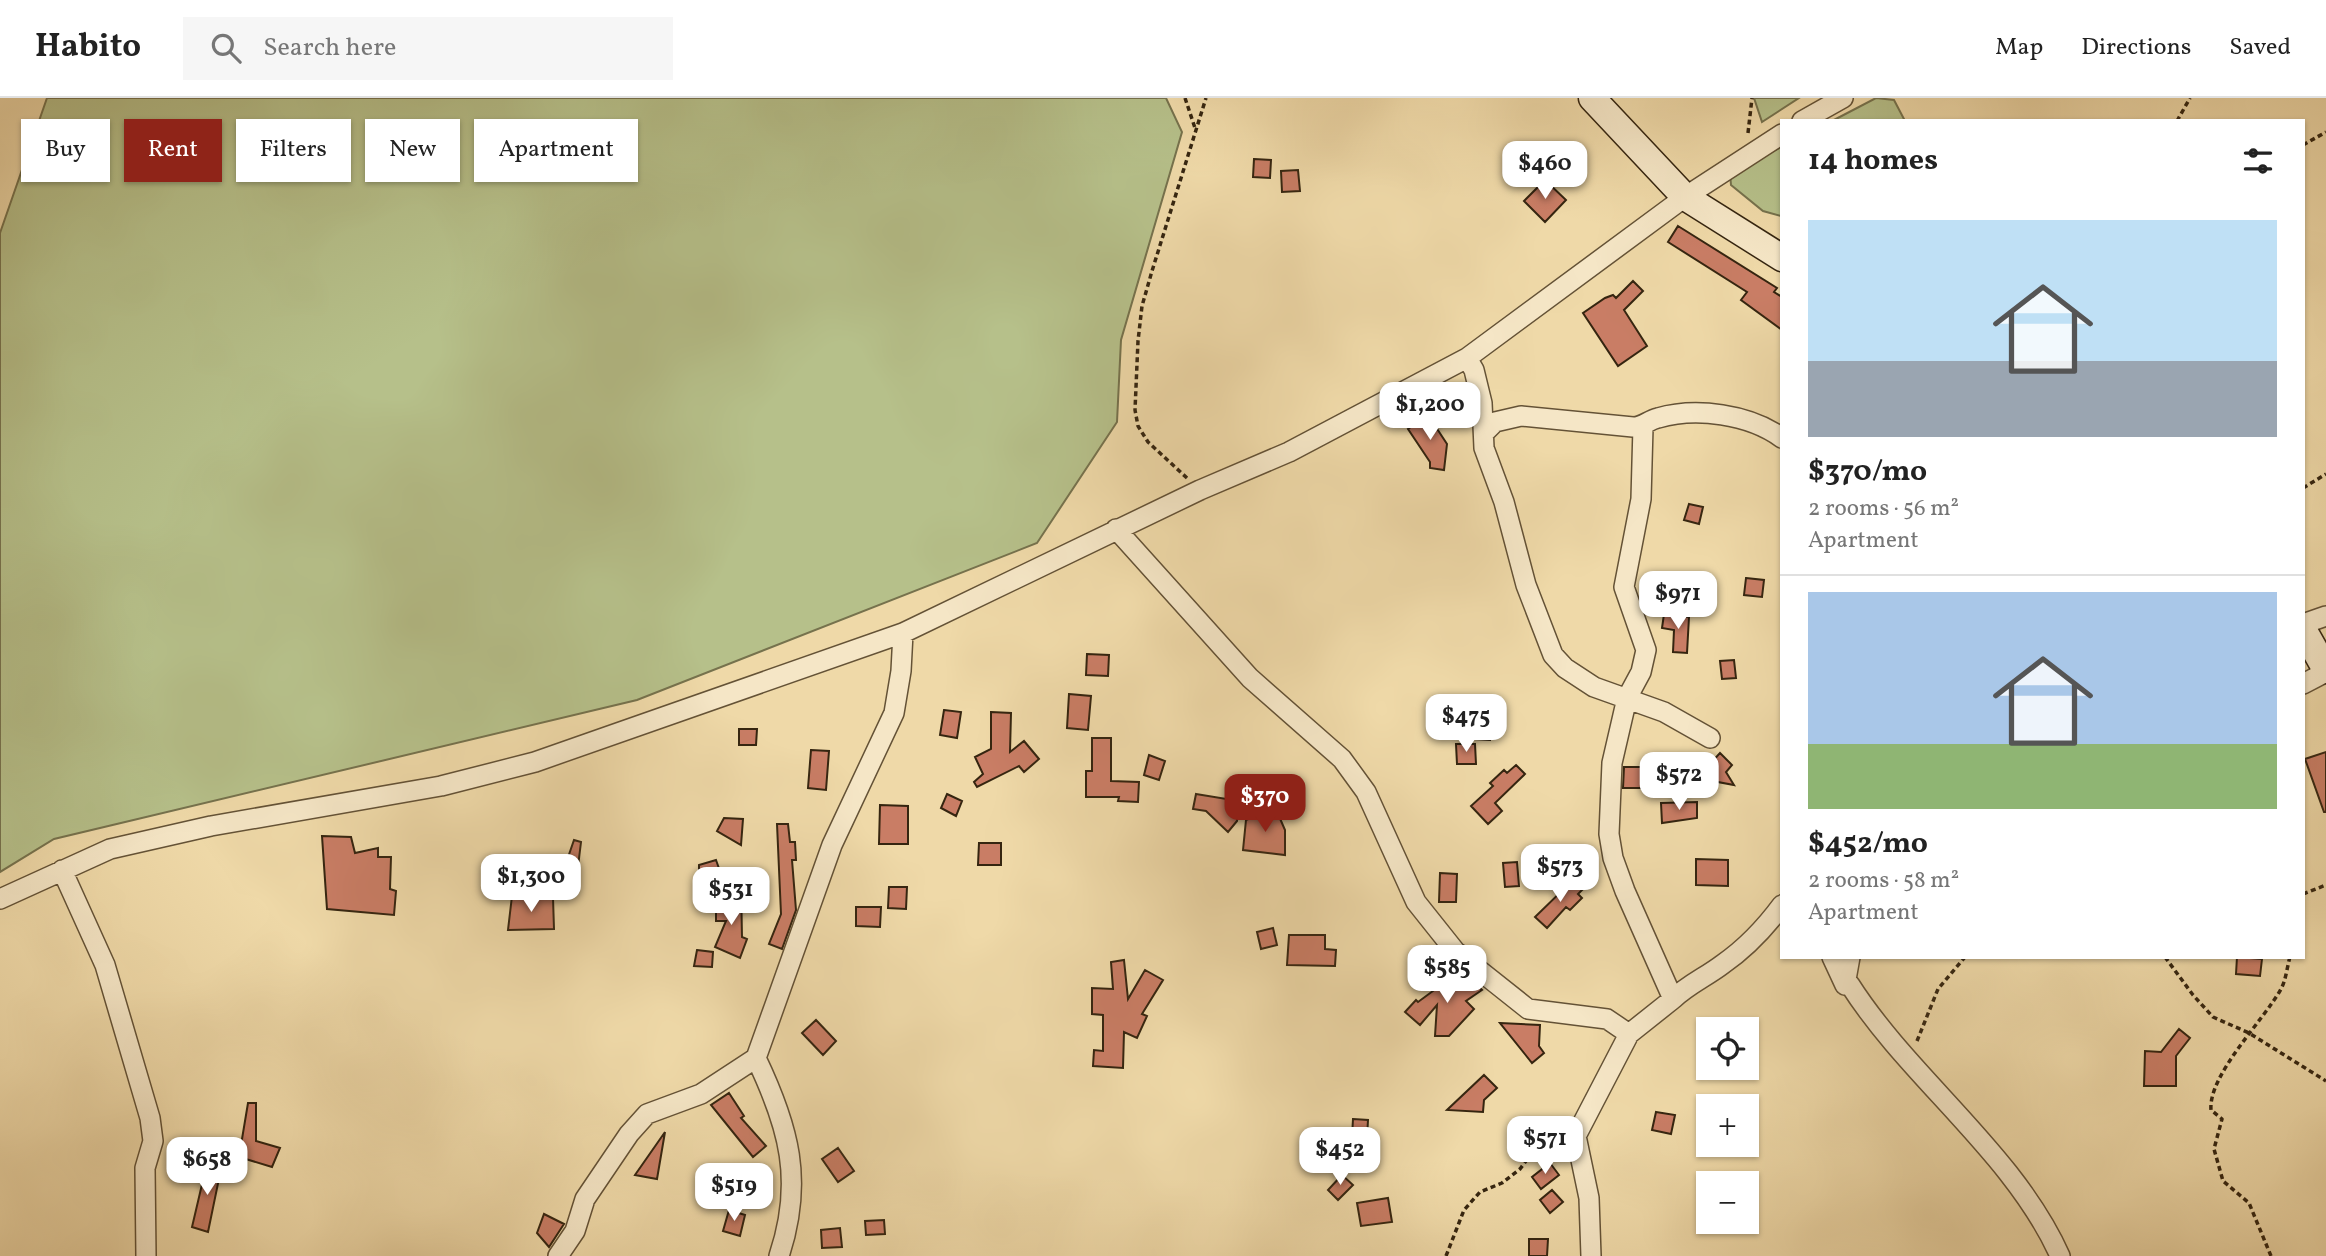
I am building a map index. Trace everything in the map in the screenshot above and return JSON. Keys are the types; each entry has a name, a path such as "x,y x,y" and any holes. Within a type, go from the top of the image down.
{"street":[{"path":"1592,98 1685,197 1780,257"},
{"path":"1806,119 1843,98"},
{"path":"0,899 110,849 198,828 441,786 535,762 902,633 1200,489 1289,452 1466,358 1685,197 1780,135"},
{"path":"1466,358 1474,370 1482,403 1484,448 1504,502 1526,585 1553,655 1580,679 1664,712 1710,738"},
{"path":"1484,433 1495,422 1521,416 1643,427 1657,418 1710,413 1751,423 1780,437"},
{"path":"1643,427 1641,499 1624,587 1646,650 1641,672 1627,698 1610,778 1608,814 1613,858 1673,999"},
{"path":"1116,529 1250,678 1342,759 1366,792 1416,902 1455,950 1528,1009 1607,1019 1629,1034"},
{"path":"2305,626 2326,616"},
{"path":"2305,631 2326,671 2305,683"},
{"path":"558,1256 575,1231 585,1199 629,1134 647,1114 710,1090 756,1058 832,845 894,713 901,671 902,633"},
{"path":"62,870 106,965 150,1118 153,1141 151,1156 145,1168 146,1256"},
{"path":"1591,1256 1589,1198 1576,1136 1629,1034 1688,984 1723,965 1753,939 1780,907"},
{"path":"1833,959 1845,985"},
{"path":"1845,985 1850,959"},
{"path":"1845,985 1850,985 1910,1063 1947,1100 2021,1191 2060,1256"},
{"path":"756,1058 779,1110 794,1174 792,1200 779,1256"}],"path":[{"path":"1185,98 1197,133"},
{"path":"1200,489 1148,442 1138,426 1135,410 1142,306 1206,98"},
{"path":"1746,156 1752,98"},
{"path":"2178,119 2190,98"},
{"path":"2305,144 2326,132"},
{"path":"2305,487 2326,474"},
{"path":"2305,893 2326,885"},
{"path":"1910,1063 1937,989 1963,959"},
{"path":"2166,959 2213,1017 2249,1033 2326,1081"},
{"path":"2271,1256 2249,1203 2223,1181 2214,1149 2222,1119 2211,1110 2210,1097 2249,1033 2282,987 2290,959"},
{"path":"1446,1256 1464,1210 1480,1192 1502,1183 1520,1168 1535,1149 1554,1140 1576,1136"}],"green space":[{"path":"47,98 1166,98 1182,132 1121,340 1117,422 1037,543 637,700 54,839 0,872 0,233 21,173 21,182 110,182 110,119 40,119"},
{"path":"1754,98 1799,98 1762,122"},
{"path":"1876,98 1894,100 1904,119 1836,119"},
{"path":"1780,148 1780,216 1763,211 1731,185 1730,173"}],"building":[{"path":"1254,159 1271,160 1270,178 1253,177"},
{"path":"1298,170 1300,191 1282,192 1281,171"},
{"path":"1545,180 1566,200 1545,222 1524,201"},
{"path":"1678,226 1777,288 1774,292 1780,296 1780,329 1741,300 1747,292 1668,242"},
{"path":"1633,281 1643,291 1624,310 1647,346 1618,366 1583,313 1605,298 1613,295 1616,298"},
{"path":"1428,415 1447,444 1444,470 1430,468 1430,462 1408,429"},
{"path":"1689,504 1703,507 1699,524 1684,520"},
{"path":"1746,578 1764,580 1762,597 1744,595"},
{"path":"1664,614 1689,617 1687,653 1673,652 1674,630 1662,628"},
{"path":"1087,654 1109,655 1108,676 1086,675"},
{"path":"1734,660 1736,678 1722,679 1720,661"},
{"path":"1069,694 1091,696 1088,730 1067,728"},
{"path":"944,710 961,712 957,738 940,735"},
{"path":"991,712 1011,713 1010,752 1024,741 1039,759 1024,772 1019,766 977,787 974,782 983,774 975,757 991,749"},
{"path":"1475,714 1491,715 1490,740 1474,739"},
{"path":"739,729 757,729 756,745 739,745"},
{"path":"1092,738 1111,738 1111,781 1139,782 1138,802 1118,801 1119,797 1086,797 1086,771 1092,771"},
{"path":"1456,744 1475,744 1476,764 1457,764"},
{"path":"811,750 829,751 826,790 808,788"},
{"path":"2326,752 2326,812 2324,812 2305,759"},
{"path":"1720,753 1732,765 1726,772 1734,785 1702,779 1697,770 1697,778 1669,772 1672,757 1710,764"},
{"path":"1149,755 1165,761 1159,780 1144,775"},
{"path":"1516,765 1525,774 1495,803 1502,811 1488,824 1471,806 1493,786 1490,783 1504,770 1507,773"},
{"path":"1624,767 1653,767 1653,788 1623,788"},
{"path":"1294,782 1298,799 1284,802 1280,785"},
{"path":"947,794 962,801 956,816 941,808"},
{"path":"1196,794 1239,801 1237,821 1228,832 1206,811 1193,809"},
{"path":"1697,802 1697,818 1662,823 1661,803"},
{"path":"880,805 908,806 908,844 879,844"},
{"path":"1275,807 1285,830 1285,855 1243,850 1246,820"},
{"path":"724,818 743,819 741,845 717,831"},
{"path":"777,824 788,824 790,842 795,842 796,860 792,860 796,910 782,949 769,944 781,914"},
{"path":"322,836 351,837 355,853 378,848 378,857 391,857 390,889 396,891 394,915 327,909"},
{"path":"574,840 581,842 576,883 554,892 556,868 564,869"},
{"path":"979,843 1001,843 1001,865 978,865"},
{"path":"1696,859 1728,860 1728,886 1696,885"},
{"path":"716,860 722,877 699,886 699,865"},
{"path":"1517,862 1519,886 1505,887 1503,863"},
{"path":"1440,873 1457,874 1456,902 1439,902"},
{"path":"1573,880 1583,889 1578,894 1582,898 1570,910 1566,907 1547,928 1535,917"},
{"path":"741,884 742,937 747,939 740,958 715,947 726,921 716,921 716,905 733,905"},
{"path":"889,887 907,887 906,909 888,908"},
{"path":"512,896 553,898 554,929 508,930"},
{"path":"856,907 881,907 880,927 856,926"},
{"path":"1273,928 1277,945 1261,949 1257,932"},
{"path":"1289,935 1325,935 1325,949 1336,950 1335,966 1287,965"},
{"path":"697,950 713,952 712,967 694,966"},
{"path":"2237,959 2262,959 2260,976 2236,974"},
{"path":"1124,960 1128,999 1145,970 1163,980 1142,1014 1147,1016 1137,1038 1124,1032 1123,1068 1093,1066 1094,1050 1103,1051 1103,1015 1092,1014 1092,988 1113,989 1111,962"},
{"path":"1456,974 1459,977 1464,974 1482,990 1466,1001 1474,1009 1449,1036 1435,1036 1437,1005 1420,1025 1405,1012 1416,1000 1418,1002"},
{"path":"816,1020 836,1041 823,1055 802,1033"},
{"path":"1500,1023 1540,1025 1539,1046 1544,1053 1532,1063"},
{"path":"2179,1029 2190,1038 2176,1056 2176,1086 2144,1086 2145,1051 2161,1052"},
{"path":"1484,1075 1497,1088 1484,1100 1483,1112 1447,1110"},
{"path":"729,1093 744,1116 741,1118 766,1146 753,1157 711,1105"},
{"path":"248,1103 256,1103 256,1141 280,1148 272,1167 239,1157"},
{"path":"1656,1112 1675,1115 1671,1134 1652,1130"},
{"path":"1353,1119 1368,1120 1367,1138 1352,1137"},
{"path":"665,1132 657,1179 635,1175"},
{"path":"838,1148 854,1171 838,1182 822,1159"},
{"path":"207,1163 222,1164 208,1232 192,1227"},
{"path":"1550,1163 1559,1175 1541,1189 1532,1177"},
{"path":"1342,1175 1353,1185 1338,1200 1328,1190"},
{"path":"1552,1190 1563,1202 1550,1213 1540,1200"},
{"path":"1388,1198 1392,1222 1361,1226 1357,1203"},
{"path":"729,1210 745,1215 740,1236 723,1231"},
{"path":"544,1214 564,1224 549,1247 537,1233"},
{"path":"884,1220 885,1234 866,1235 865,1221"},
{"path":"840,1228 842,1247 822,1248 821,1230"},
{"path":"1529,1239 1548,1239 1547,1256 1529,1256"}]}
